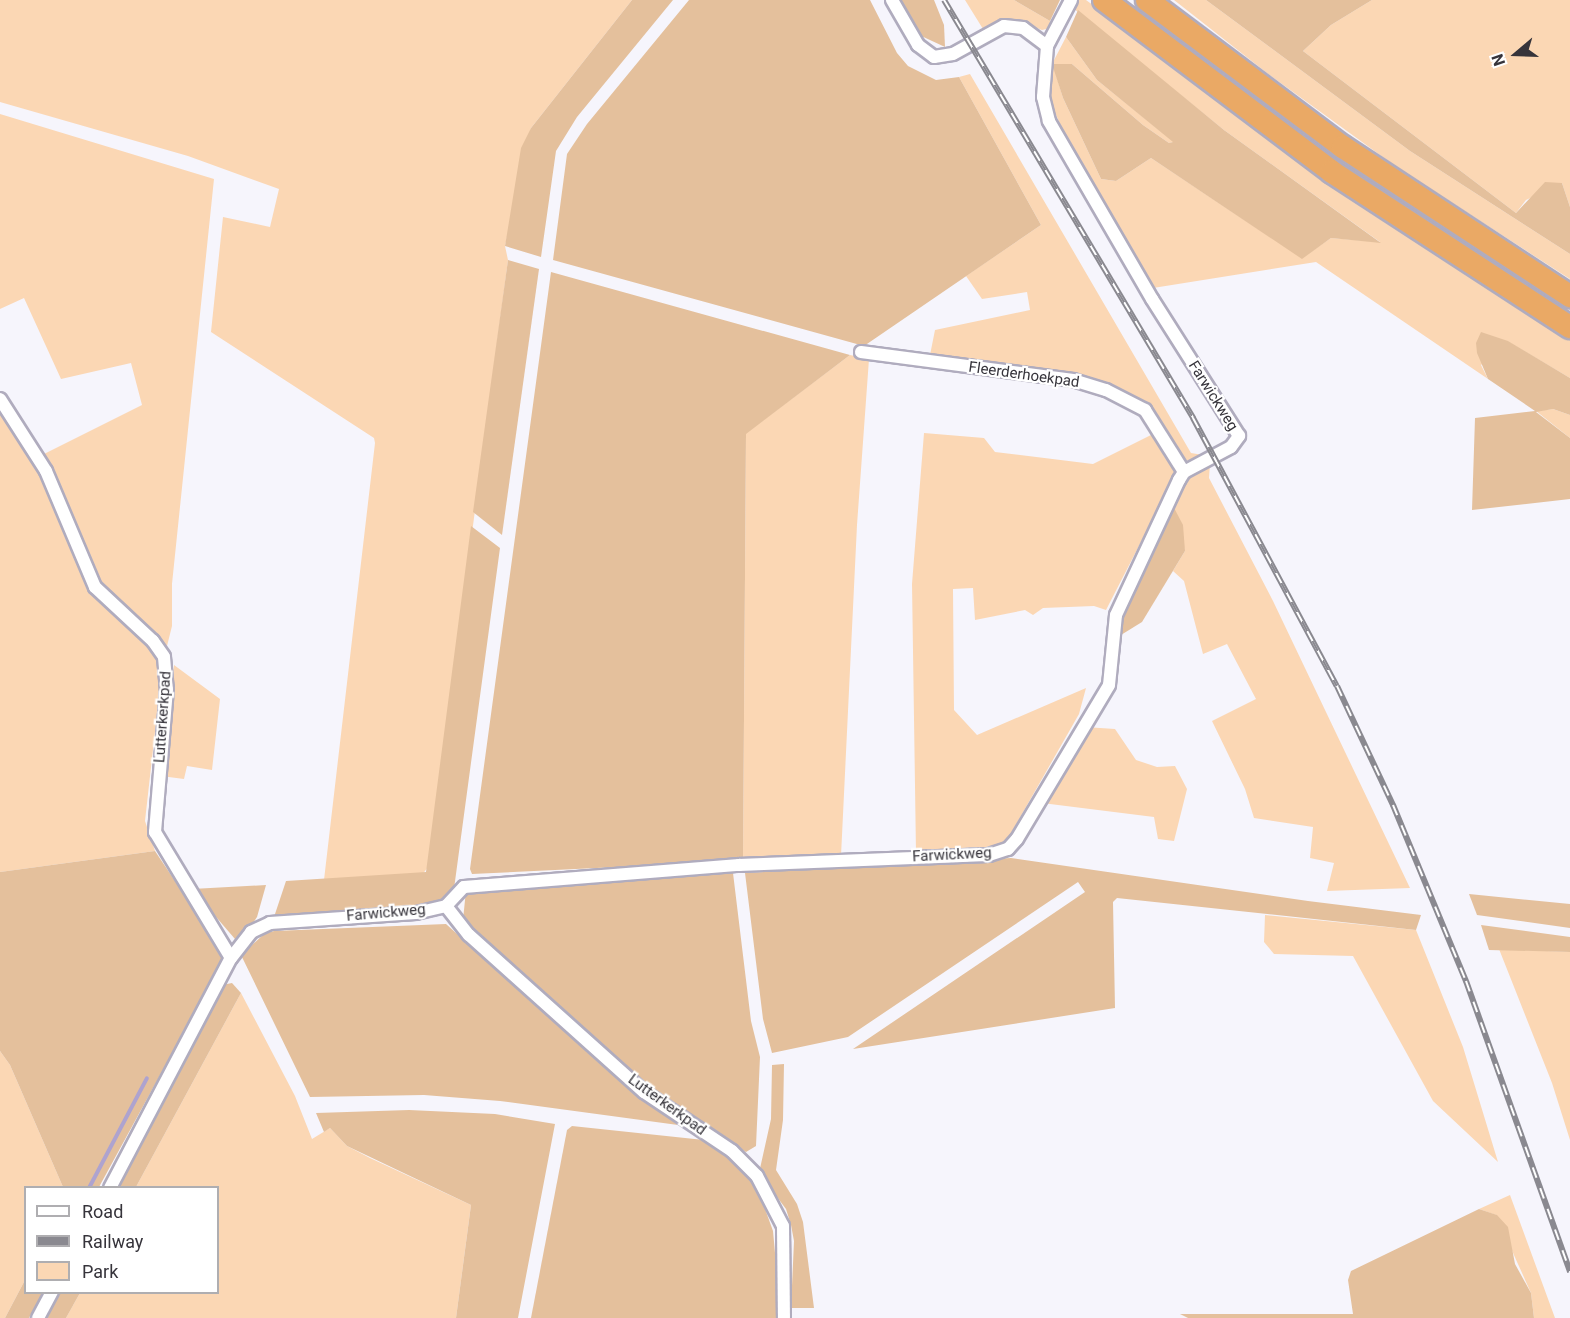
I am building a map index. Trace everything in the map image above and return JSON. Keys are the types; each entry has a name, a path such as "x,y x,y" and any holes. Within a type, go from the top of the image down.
{"highway":[{"path":"1104,0 1332,172 1570,327"},
{"path":"1147,0 1343,147 1570,296"}],"street":[{"path":"892,0 918,45 934,57 953,54 996,29 1012,25 1023,28 1047,46"},
{"name":"Farwickweg","path":"111,1186 231,958 251,932 270,922 416,913 446,906 464,887 739,865 989,855 1008,849 1109,685 1112,636 1119,606 1184,472 1231,447 1237,441 1237,430 1152,299 1055,134 1043,97 1047,46 1071,0"},
{"name":"Fleerderhoekpad","path":"861,352 1073,380 1106,390 1145,411 1184,472"},
{"name":"Lutterkerkpad","path":"0,399 51,480 95,587 153,640 164,657 167,681 154,832 231,958"},
{"name":"Lutterkerkpad","path":"446,906 469,935 644,1092 732,1151 757,1176 783,1226 784,1318"},
{"path":"38,1318 51,1294"}],"green space":[{"path":"0,0 632,0 531,128 505,246 508,260 428,867 422,875 324,880 375,443 374,438 211,332 223,217 270,227 279,189 188,156 0,102"},
{"path":"965,0 1014,0 1050,21 1050,28 1042,30 1014,19 983,29"},
{"path":"1063,0 1086,0 1369,210 1570,339 1570,378 1507,341 1481,365 1488,379 1316,262 1153,288 1071,147 1047,96 1047,82 1052,64 1066,37 1097,80 1174,142 1169,143 1143,125 1072,64 1053,65 1063,98 1101,179 1116,181 1151,158 1302,258 1331,238 1380,242 1224,130"},
{"path":"1174,0 1206,0 1410,151 1570,254 1570,279 1398,168 1267,73"},
{"path":"1372,0 1570,0 1570,207 1562,183 1526,200 1516,213 1303,51 1331,25"},
{"path":"970,74 1191,453 1203,455 1193,463 1182,458 1139,401 1080,375 930,355 935,330 1030,310 1027,292 982,299 966,276 1041,225 959,77"},
{"path":"0,114 214,179 172,584 172,626 167,646 105,590 42,455 142,405 131,363 61,379 24,298 0,309"},
{"path":"850,355 869,359 857,525 841,856 743,861 746,433"},
{"path":"1553,409 1570,415 1570,438 1536,411"},
{"path":"0,414 44,482 91,590 153,651 162,669 145,821 155,851 0,872"},
{"path":"1159,431 1178,470 1106,610 1094,606 1043,608 1033,615 1025,610 975,620 973,588 953,589 954,710 977,735 1086,688 1079,714 1002,849 916,853 912,584 924,433 984,438 995,452 1093,464"},
{"path":"1210,464 1209,478 1273,601 1410,888 1327,891 1334,863 1310,858 1313,827 1254,818 1245,789 1212,721 1256,699 1227,644 1203,654 1184,581 1173,571 1185,551 1172,504 1186,477"},
{"path":"174,665 220,699 212,770 187,766 184,779 161,776"},
{"path":"1085,727 1115,729 1136,760 1157,767 1175,766 1187,789 1174,841 1158,839 1154,817 1042,803"},
{"path":"1265,915 1416,930 1463,1047 1498,1162 1433,1101 1353,956 1274,954 1264,942"},
{"path":"1499,949 1570,952 1570,1140 1552,1083"},
{"path":"241,993 295,1096 312,1139 330,1128 347,1146 471,1205 456,1318 66,1318 79,1294 219,1294 219,1186 137,1186"},
{"path":"0,1051 10,1065 63,1186 24,1186 24,1282 5,1318 0,1318"},
{"path":"1510,1195 1555,1318 1534,1318 1531,1293 1496,1215 1479,1209"}],"shaded area":[{"path":"632,0 673,0 577,117 556,151 541,257 505,246 521,148 531,128"},
{"path":"689,0 870,0 897,53 908,66 936,80 959,77 1041,225 864,346 553,260 567,154 587,124"},
{"path":"900,0 934,0 944,25 945,47 917,34"},
{"path":"1014,0 1060,0 1050,21"},
{"path":"1206,0 1372,0 1331,25 1303,51 1516,213 1545,182 1562,183 1570,207 1570,254 1410,151"},
{"path":"1078,10 1224,130 1381,243 1331,238 1302,259 1151,158 1116,181 1101,179 1063,98 1052,64 1072,64 1143,125 1169,143 1173,142 1097,80 1066,37"},
{"path":"508,260 539,269 502,535 473,512"},
{"path":"551,272 850,355 746,434 743,861 472,874 470,869"},
{"path":"1481,332 1508,341 1570,378 1570,415 1553,409 1536,412 1570,438 1570,499 1472,510 1475,418 1535,411 1488,379 1477,353 1476,343"},
{"path":"1172,504 1183,525 1185,551 1142,622 1108,643"},
{"path":"471,526 500,548 451,911 274,917 286,881 426,872"},
{"path":"155,851 225,956 100,1186 63,1186 10,1065 0,1051 0,872"},
{"path":"1011,858 1421,915 1416,930 1117,898 1113,902 1115,1008 853,1049 1085,892 1078,882 848,1037 772,1053 763,1019 745,873"},
{"path":"733,873 751,1021 760,1057 756,1146 746,1152 651,1091 463,920 466,890"},
{"path":"266,885 257,917 242,939 235,939 192,889"},
{"path":"1469,894 1570,904 1570,928 1477,915"},
{"path":"446,924 625,1085 678,1125 500,1101 424,1095 310,1097 241,955 264,934 274,931"},
{"path":"1481,925 1570,937 1570,952 1489,950"},
{"path":"232,983 241,993 137,1186 113,1186 222,985"},
{"path":"784,1064 783,1120 776,1170 797,1204 803,1222 814,1308 791,1308 794,1241 791,1225 786,1209 759,1173 771,1119 772,1065"},
{"path":"409,1110 495,1114 555,1124 518,1318 456,1318 471,1205 347,1146 330,1128 324,1132 316,1113"},
{"path":"572,1126 704,1140 739,1162 756,1184 773,1231 781,1318 531,1318 567,1130"},
{"path":"1479,1209 1497,1215 1508,1227 1515,1264 1531,1293 1534,1318 1188,1318 1180,1314 1353,1314 1348,1280 1351,1271"},
{"path":"24,1282 24,1294 42,1294 29,1318 5,1318"},
{"path":"55,1294 79,1294 66,1318 42,1318"}],"waterway":[{"path":"90,1186 147,1078"}],"railway":[{"path":"944,0 1193,418 1337,686 1393,805 1466,981 1570,1272"}]}
